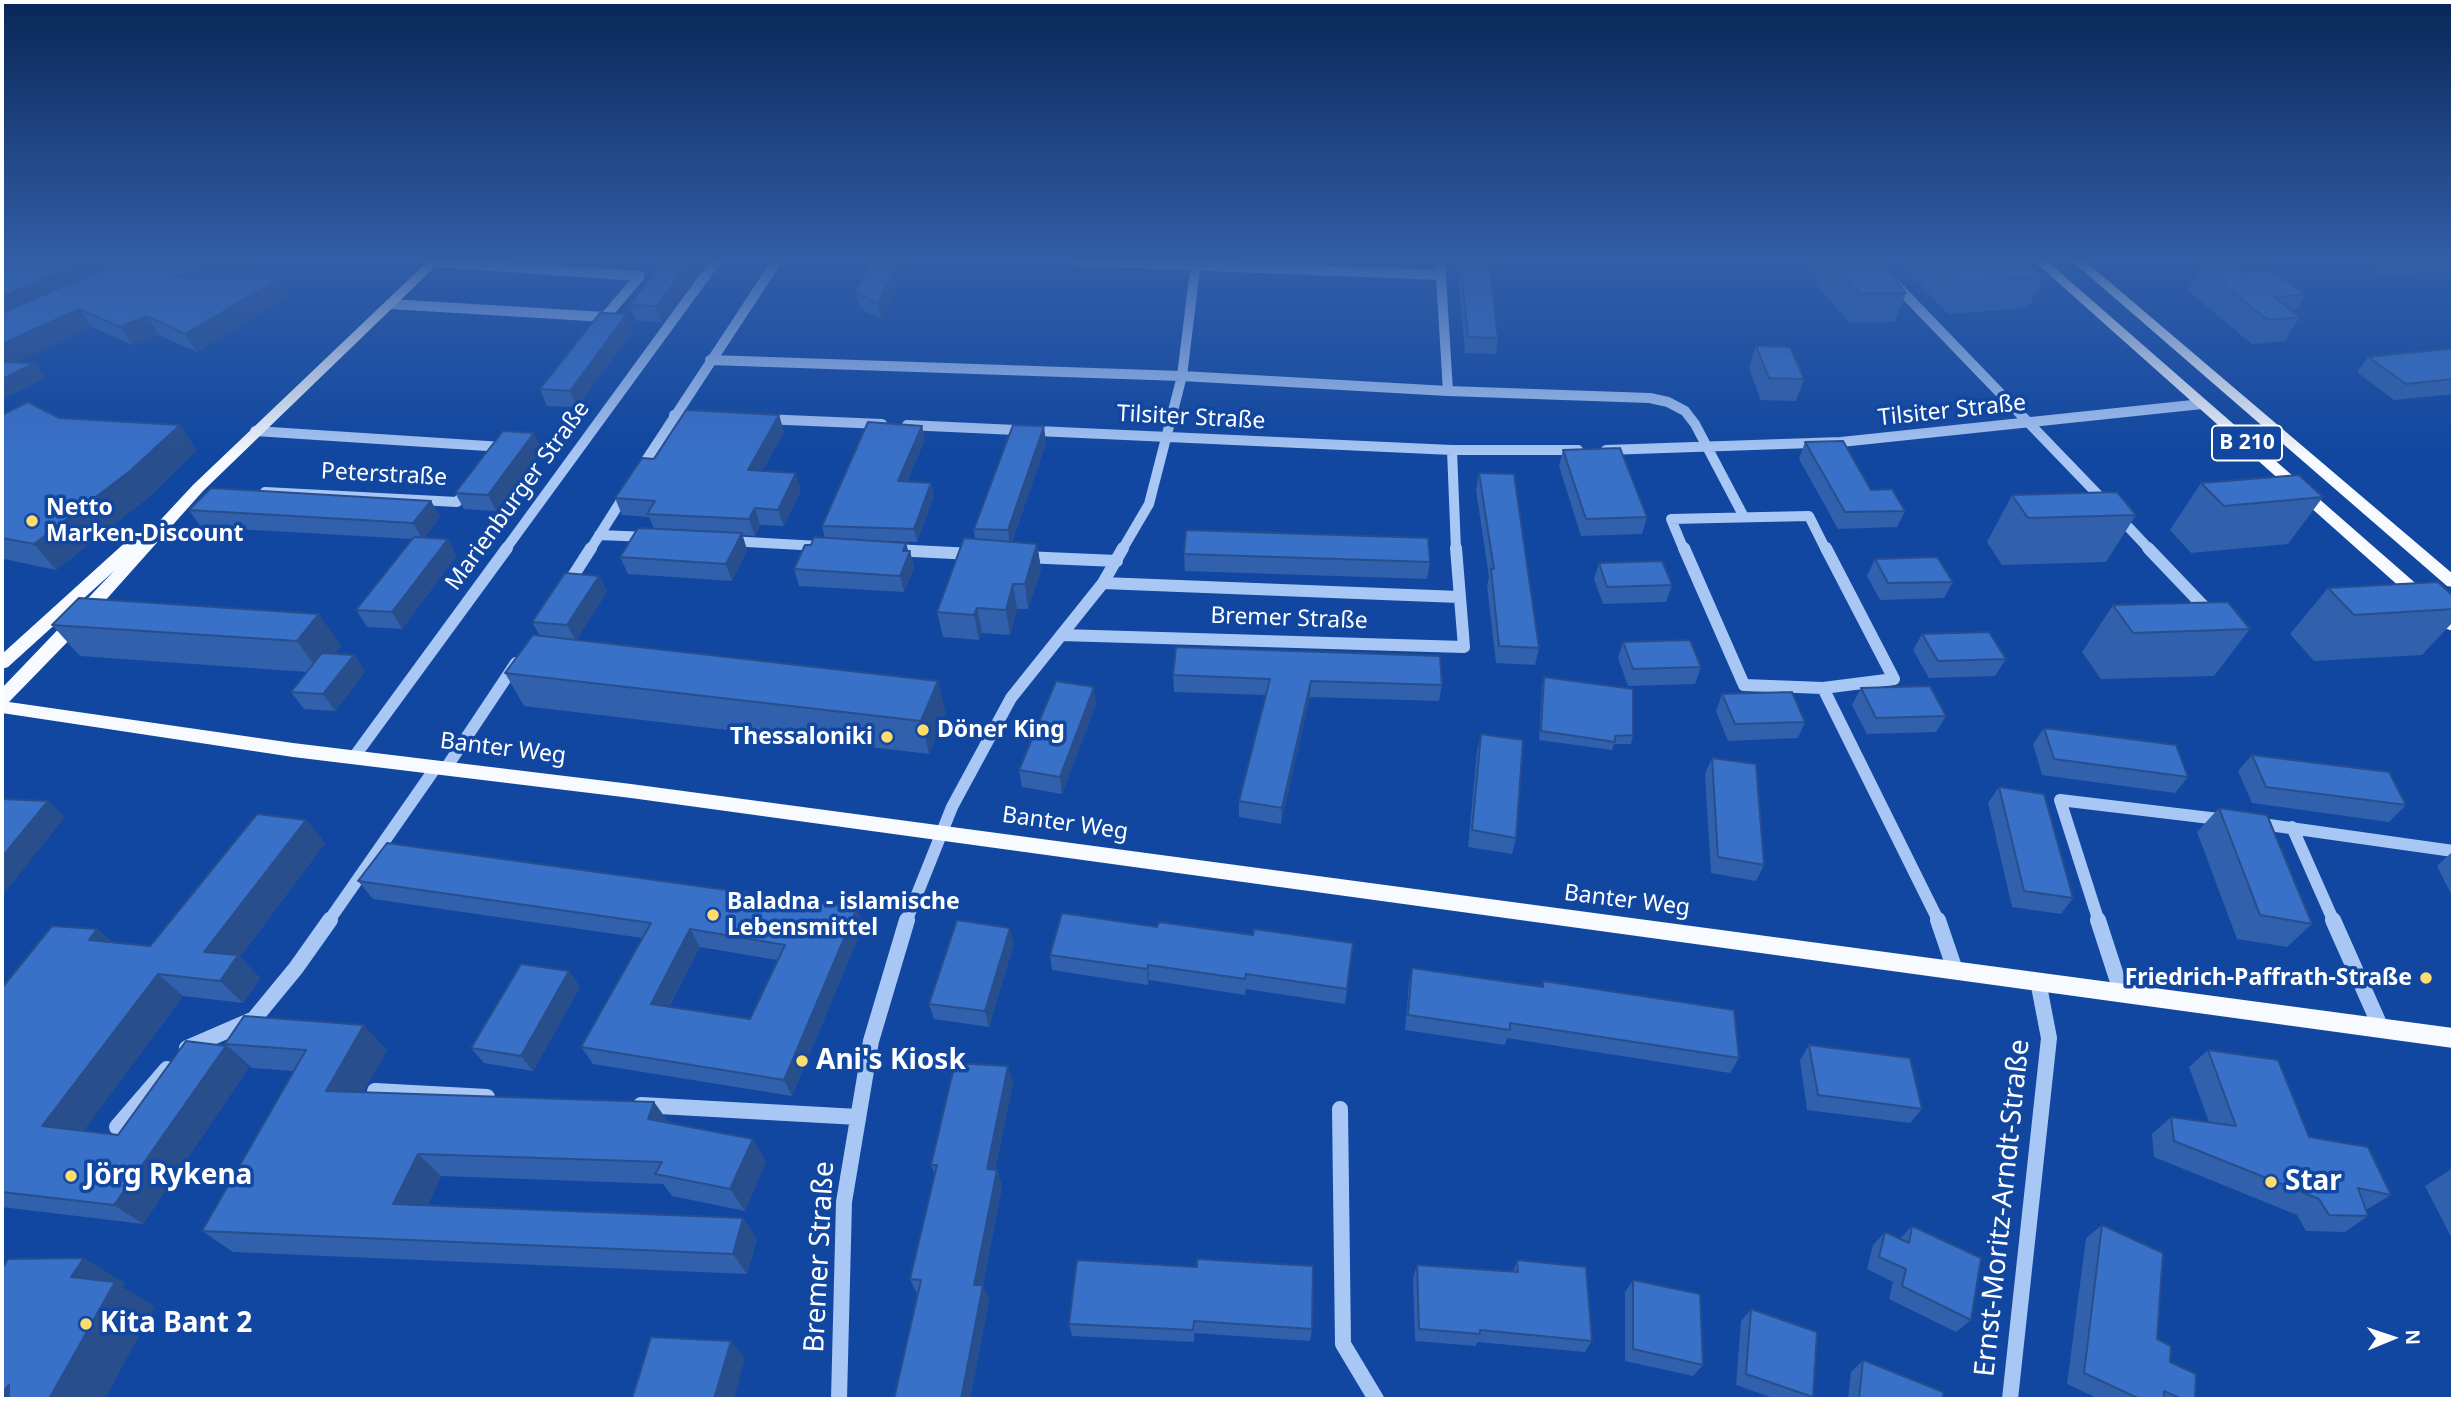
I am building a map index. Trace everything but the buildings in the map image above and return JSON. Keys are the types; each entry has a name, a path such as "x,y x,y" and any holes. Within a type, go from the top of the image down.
{"main road":[{"path":"2,698 205,488 255,431 366,326"},
{"name":"B 210","path":"2114,326 2453,625"},
{"name":"B 210","path":"2154,326 2453,582"},
{"path":"2,663 205,488"},
{"name":"Banter Weg","path":"2,708 354,757 940,832 1458,905 2453,1038"}],"street":[{"name":"Marienburger Straße","path":"354,757 668,326"},
{"path":"562,592 733,326"},
{"name":"Bremer Straße","path":"839,1399 844,1202 874,1028 905,924 940,832 1011,698 1103,583 1149,505 1169,436 1182,376 1188,326"},
{"path":"1444,326 1448,391"},
{"path":"1936,326 2224,627"},
{"name":"Tilsiter Straße","path":"710,360 1182,376 1448,391 1650,398 1668,402 1685,411 1706,446"},
{"name":"Tilsiter Straße","path":"756,419 1452,450 1631,450 1841,442 2202,404"},
{"path":"674,415 701,416"},
{"name":"Peterstraße","path":"255,431 503,447 495,456"},
{"path":"1706,446 1744,517"},
{"name":"Bremer Straße","path":"1061,635 1464,648 1452,450"},
{"name":"Peterstraße","path":"253,491 457,502 472,483"},
{"path":"1809,516 1894,679 1823,688 1744,685 1671,519 1744,517 1809,516"},
{"path":"600,535 667,538"},
{"path":"721,541 830,547"},
{"path":"884,550 980,554"},
{"path":"1007,556 1117,561"},
{"name":"Bremer Straße","path":"1103,583 1460,597"},
{"path":"117,1127 185,1048 254,1019 296,968 524,650"},
{"path":"1823,688 1942,928 1955,970"},
{"path":"2122,994 2060,800 2292,827 2453,851"},
{"path":"2292,827 2381,1028"},
{"name":"Ernst-Moritz-Arndt-Straße","path":"2010,1399 2049,1038 2038,981"},
{"path":"375,1091 499,1097"},
{"path":"623,1104 858,1117"},
{"path":"1340,1109 1343,1344 1376,1399"}],"place":[{"name":"Netto Marken-Discount","path":"32,521"},
{"name":"Döner King","path":"923,730"},
{"name":"Thessaloniki","path":"887,737"},
{"name":"Baladna - islamische Lebensmittel","path":"713,915"},
{"name":"Friedrich-Paffrath-Straße","path":"2426,978"},
{"name":"Ani's Kiosk","path":"802,1061"},
{"name":"Jörg Rykena","path":"71,1176"},
{"name":"Star","path":"2271,1182"},
{"name":"Kita Bant 2","path":"86,1324"}]}
